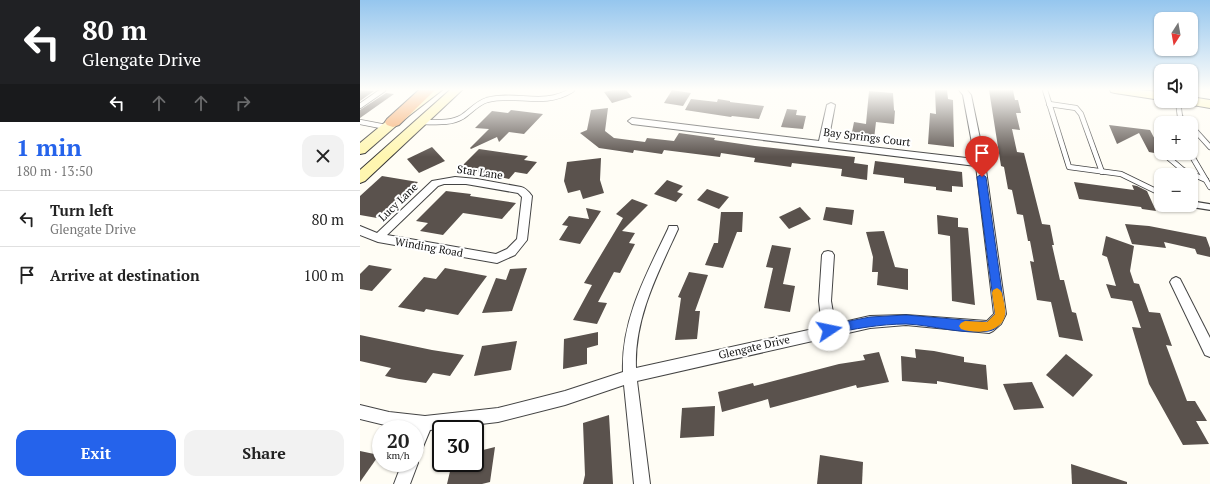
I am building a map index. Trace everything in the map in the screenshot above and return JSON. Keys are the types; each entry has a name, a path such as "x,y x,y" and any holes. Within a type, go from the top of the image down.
{"highway":[{"path":"390,124 402,113"}],"main road":[{"path":"360,150 405,113"},
{"path":"360,178 432,113"},
{"path":"372,168 400,131 399,124 390,124"}],"street":[{"path":"823,144 830,113"},
{"name":"Glengate Drive","path":"360,412 389,420 425,423 498,415 565,398 630,376 870,322 906,320 989,327 998,320 1000,314 980,163 971,113"},
{"name":"Bay Springs Court","path":"632,121 980,163"},
{"name":"Star Lane","path":"435,183 452,179 521,190 528,196 522,240 519,245 509,254 497,259"},
{"name":"Lucy Lane","path":"378,238 435,183"},
{"path":"642,484 629,355 636,316 645,289 673,229"},
{"name":"Winding Road","path":"361,232 378,238 497,259"},
{"path":"828,255 825,301 829,330"},
{"path":"1176,282 1210,351"},
{"path":"402,484 407,472"}],"lane":[{"path":"422,122 454,121 469,113"},
{"path":"1052,113 1069,167 1121,174 1154,190"},
{"path":"1080,113 1102,172"},
{"path":"360,122 390,124"},
{"path":"1198,134 1210,147"},
{"path":"1169,160 1183,171 1206,180"},
{"path":"1194,160 1210,187"},
{"path":"1198,205 1210,207"}],"building":[{"path":"360,113 368,113 360,118"},
{"path":"490,113 543,114 524,134 509,132 499,142 497,137 471,149 470,148 489,129 475,128"},
{"path":"590,113 607,113 605,131 614,138 645,142 647,138 674,141 679,133 755,146 855,157 854,163 868,165 867,180 841,176 842,169 792,163 791,167 754,162 755,158 721,153 720,157 664,150 662,154 634,150 633,153 599,148 580,133 587,130"},
{"path":"702,113 761,113 759,119"},
{"path":"786,113 796,113 796,115 806,116 803,129 781,127"},
{"path":"867,113 895,113 894,124 876,122 874,139 851,137 854,122 866,124"},
{"path":"930,113 936,114 936,113 953,113 954,147 928,144"},
{"path":"993,113 1021,113 1016,113 1020,130 1012,129 1017,152 1024,153 1042,224 1050,225 1054,245 1052,245 1060,280 1064,280 1072,312 1076,313 1083,341 1059,337 1051,302 1037,300 1030,261 1034,262 1030,241 1028,241 1023,215 1017,214 1012,190 1008,189 1004,167 1001,166"},
{"path":"1109,125 1150,130 1154,138 1154,153 1149,152 1139,133 1117,144"},
{"path":"432,147 445,161 419,173 407,159"},
{"path":"479,149 528,156 524,160 537,162 527,174 515,172 509,179 460,168"},
{"path":"601,158 600,180 604,193 583,199 580,190 568,193 564,181 567,162"},
{"path":"875,161 962,172 963,187 952,186 952,192 936,190 936,187 904,183 904,178 873,174"},
{"path":"382,176 418,182 393,207 390,206 377,218 360,215 360,196"},
{"path":"667,180 683,186 677,192 683,194 676,202 654,194"},
{"path":"1074,182 1134,190 1132,185 1147,191 1154,207 1154,211 1142,209 1141,207 1079,199"},
{"path":"707,189 729,197 719,209 697,200"},
{"path":"446,191 471,194 470,196 516,203 502,219 463,213 443,235 420,231 428,223 416,221"},
{"path":"632,199 648,205 622,231 635,233 629,243 635,244 620,273 614,272 598,302 607,303 597,324 573,320 592,285 584,283 623,218 616,214"},
{"path":"800,207 811,219 789,229 779,217"},
{"path":"826,207 854,210 852,225 823,220"},
{"path":"586,208 601,211 580,244 559,240 568,226 562,225 569,216 589,219"},
{"path":"721,212 743,212 742,232 737,232 723,268 705,265 714,243 718,243"},
{"path":"937,215 958,218 958,227 968,228 975,305 952,301 950,236 938,234"},
{"path":"1125,224 1149,226 1206,237 1210,248 1210,257 1197,254 1195,249 1164,242 1166,248 1132,244"},
{"path":"884,231 895,267 908,269 908,290 877,285 878,272 872,272 873,257 866,232"},
{"path":"1106,236 1134,246 1130,271 1134,283 1139,284 1149,312 1160,313 1172,346 1166,345 1187,401 1195,401 1207,421 1196,421 1209,444 1183,445 1149,384 1132,327 1141,328 1132,301 1111,298 1106,284 1116,286 1107,257 1102,255"},
{"path":"772,245 791,248 783,284 795,286 790,312 764,308 773,268 766,267"},
{"path":"369,265 392,269 372,291 360,289 360,274"},
{"path":"445,268 487,276 458,315 426,309 424,312 398,307 424,277 436,279"},
{"path":"527,268 512,311 482,313 496,278 506,280 510,269"},
{"path":"689,272 708,275 695,311 700,311 697,339 675,340 681,298 678,297"},
{"path":"598,332 598,345 587,348 587,364 563,369 564,339"},
{"path":"360,335 464,355 450,376 433,373 426,383 399,379 385,376 391,368 360,361"},
{"path":"517,341 511,370 474,376 482,346"},
{"path":"915,349 964,357 964,362 986,365 988,390 937,381 937,384 902,381 901,356 916,358"},
{"path":"879,352 889,382 857,388 856,385 770,408 768,399 722,412 718,392 753,383 754,386 839,364 865,360 863,355"},
{"path":"1066,354 1093,375 1073,397 1046,375"},
{"path":"1032,382 1044,408 1014,410 1003,384"},
{"path":"715,406 714,436 680,438 682,408"},
{"path":"609,415 613,484 583,484 585,475 583,423"},
{"path":"495,447 490,482 482,484 447,484 450,472 484,472 484,450"},
{"path":"360,451 372,454 372,465 360,482"},
{"path":"820,455 863,462 862,484 817,484"},
{"path":"1071,464 1127,482 1127,484 1072,484"}],"slow traffic":[{"path":"965,326 989,327 998,320 1000,314 997,293"}],"route":[{"path":"829,330 870,322 906,320 989,327 998,320 1000,314 982,177"}]}
